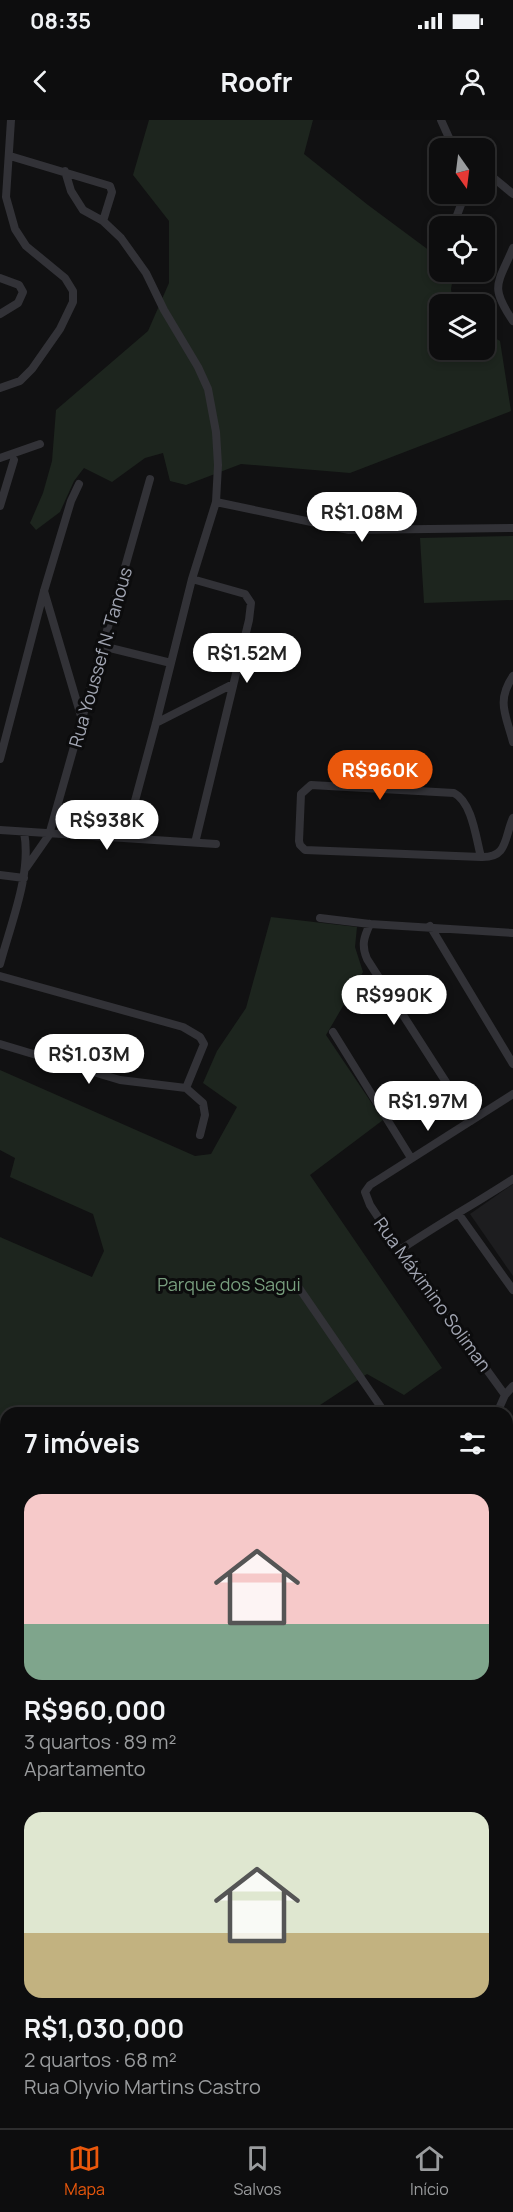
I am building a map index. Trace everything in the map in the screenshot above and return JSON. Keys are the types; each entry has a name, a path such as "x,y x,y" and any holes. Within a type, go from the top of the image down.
{"street":[{"path":"0,388 20,381 32,369 60,328 73,302 73,291 65,278 26,246 15,229 6,197 11,120"},
{"path":"441,120 449,138"},
{"path":"10,156 110,186 112,192 103,221"},
{"path":"65,171 71,191 83,210 103,221 121,238 137,259 208,389 216,432 218,465 216,502 192,579 124,838"},
{"path":"0,181 7,174"},
{"path":"495,179 513,194"},
{"path":"513,248 497,291 500,303 513,321"},
{"path":"0,278 19,285 23,292 18,303 0,314"},
{"path":"0,458 40,444"},
{"path":"0,506 14,460"},
{"name":"Rua Youssef N. Tanous","path":"25,873 49,835 69,772 81,717 150,479"},
{"path":"0,759 44,591 71,501 79,483"},
{"path":"216,502 349,530 513,528"},
{"path":"192,579 245,594 251,603 249,620 195,843"},
{"path":"44,591 81,717"},
{"path":"102,646 171,663"},
{"path":"513,676 503,698 513,742"},
{"path":"156,723 233,684"},
{"path":"481,857 465,800 454,793 311,785 301,794 299,841 305,850 481,857 491,857 500,852 513,818"},
{"path":"0,830 49,835 216,844"},
{"path":"0,964 25,873 24,832"},
{"path":"0,875 25,873"},
{"path":"320,918 370,924 513,933"},
{"path":"370,924 363,943 367,959 471,1120"},
{"path":"430,926 513,1064"},
{"path":"0,976 183,1027 200,1037 204,1045 186,1088"},
{"path":"333,1032 411,1158 513,1094"},
{"path":"0,1044 120,1080 186,1088 203,1103 205,1115 200,1135"},
{"name":"Rua Máximino Soliman","path":"411,1158 370,1185 365,1192 370,1205 399,1250 505,1395"},
{"path":"399,1250 442,1221 458,1214 513,1179"},
{"path":"458,1214 513,1290"},
{"path":"299,1288 381,1407"},
{"path":"500,1407 505,1395 513,1386"}],"shaded area":[{"path":"513,1184 513,1276 470,1214"}],"green space":[{"path":"149,120 313,120 304,154 429,250 429,282 452,282 452,294 429,294 429,360 495,360 495,338 500,341 511,411 350,473 241,464 186,485 170,481 163,453 145,458 112,482 84,468 74,481 60,512 36,530 30,523 43,493 52,461 56,410 148,331 169,283 169,221 133,175"},
{"path":"513,536 513,600 424,603 420,538"},
{"name":"Parque dos Sagui","path":"271,917 357,927 355,947 363,972 326,1035 383,1120 310,1175 442,1368 404,1395 367,1374 317,1407 0,1407 0,1237 92,1277 104,1251 93,1214 10,1177 15,1158 0,1150 0,1070 195,1156 211,1154 237,1107 203,1083 217,1051 246,1008"}]}
